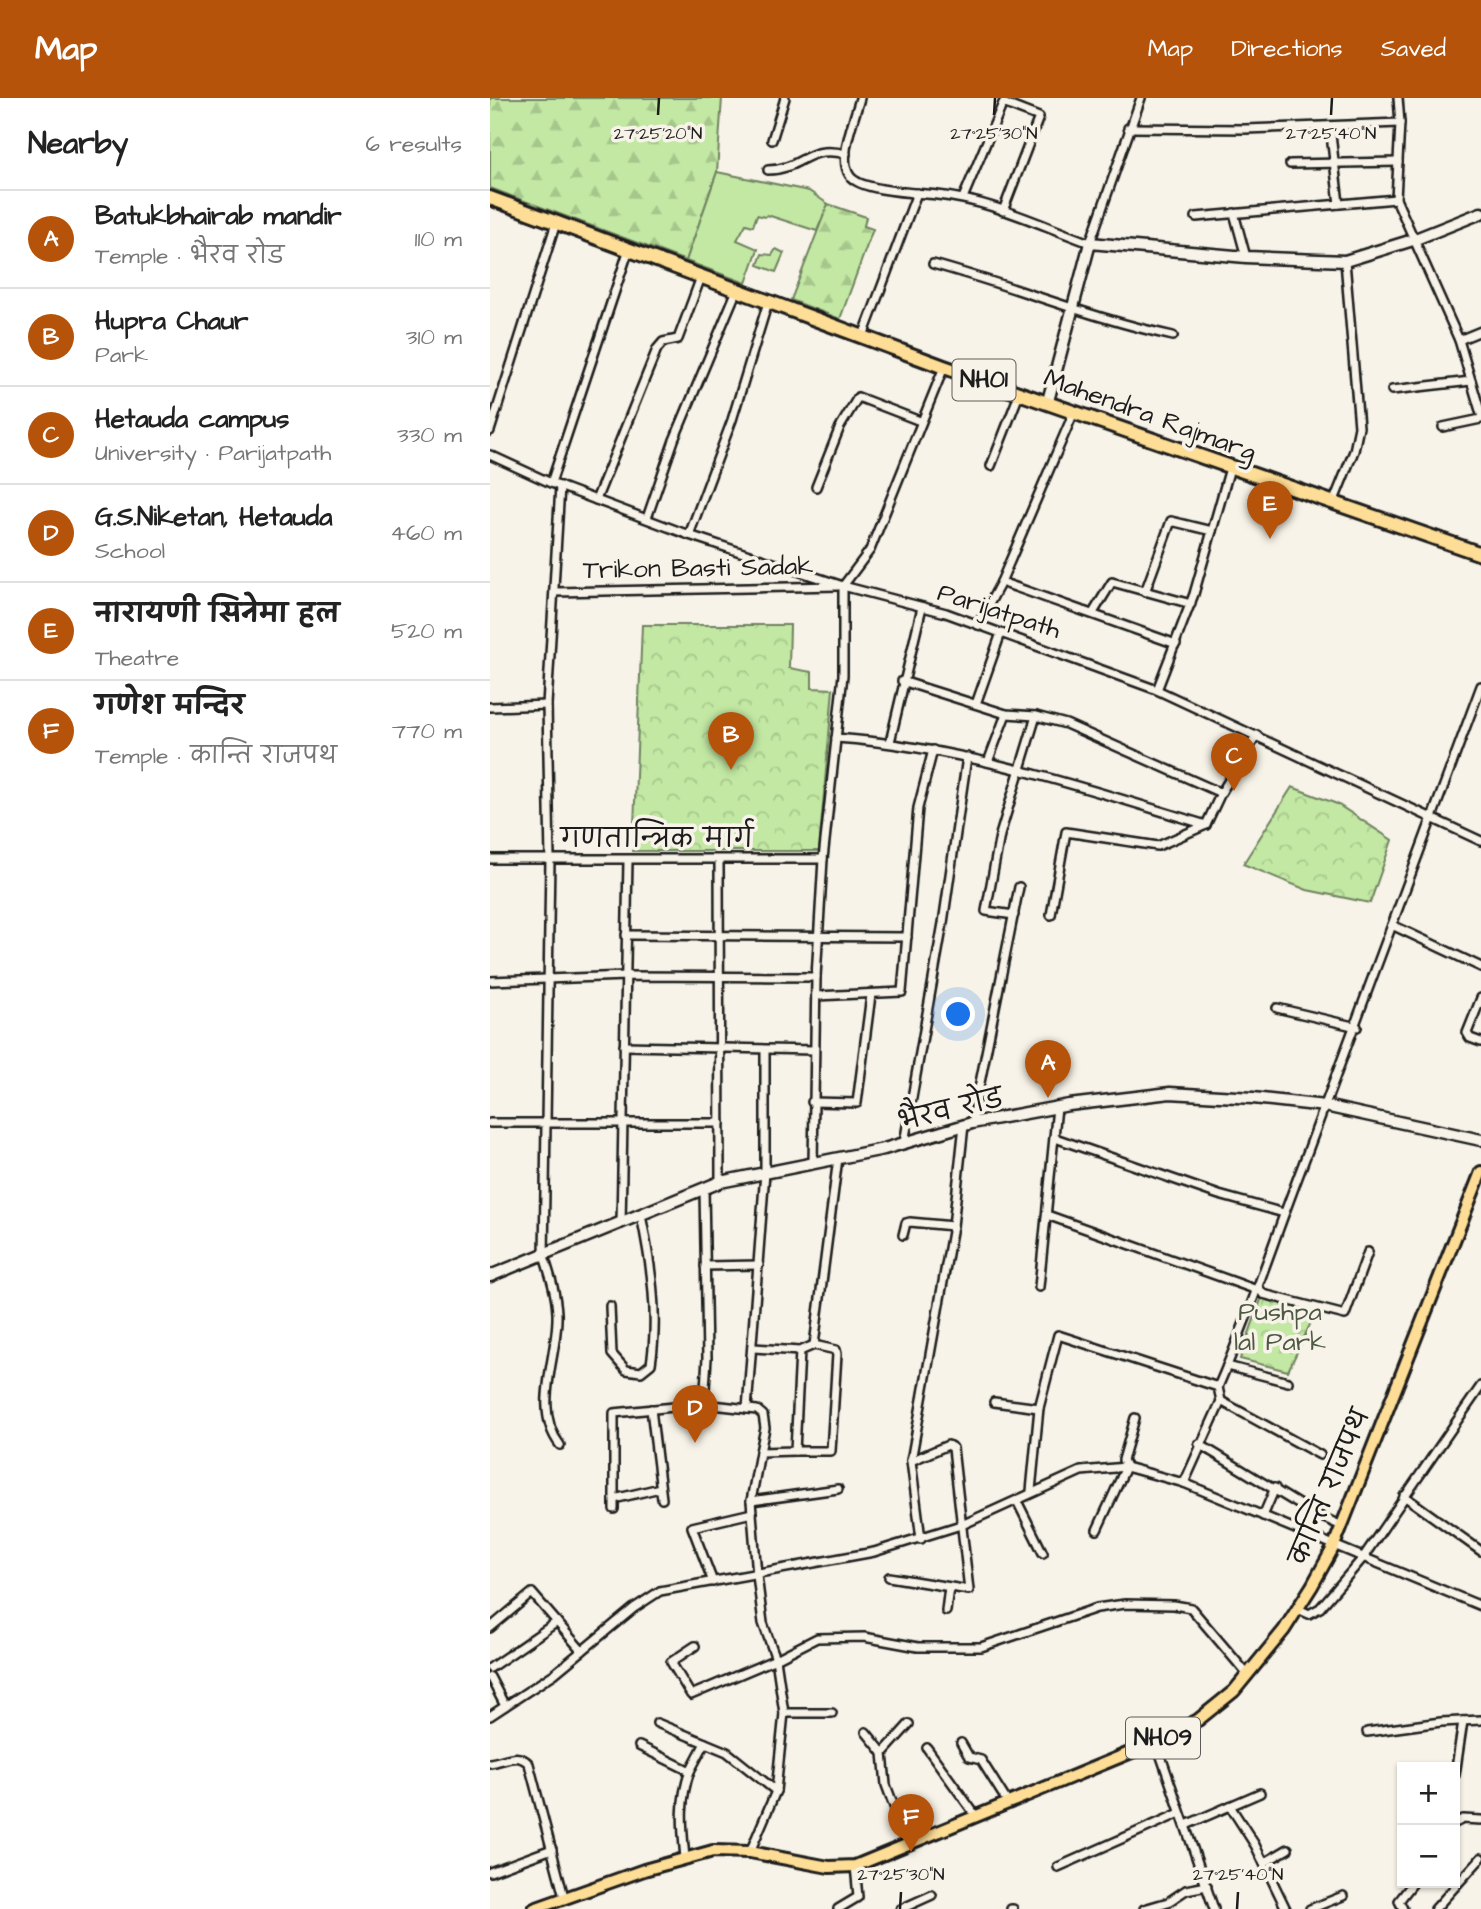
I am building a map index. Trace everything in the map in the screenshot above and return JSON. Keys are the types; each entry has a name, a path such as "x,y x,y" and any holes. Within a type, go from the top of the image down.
{"highway":[{"name":"Mahendra Rajmarg","path":"490,198 944,367 1074,410 1230,468 1481,554"}],"main road":[{"path":"1048,401 1090,243 1246,257 1345,261 1413,240 1481,213"},
{"name":"भैरव रोड","path":"490,1276 720,1182 904,1143 968,1124 1057,1107 1170,1093 1325,1106 1481,1140"},
{"name":"कान्ति राजपथ","path":"534,1909 564,1897 713,1851 750,1852 829,1867 855,1866 1156,1742 1198,1720 1234,1692 1298,1609 1333,1548 1481,1172"}],"street":[{"path":"772,140 785,98"},
{"path":"860,98 846,154 847,173 852,179 869,186 963,198 1090,243 1128,128 1141,98"},
{"path":"1398,98 1400,123 1396,199 1459,340 1481,414"},
{"path":"963,198 1003,103 1038,117 1003,211"},
{"path":"1128,128 1245,130 1400,123"},
{"path":"1330,126 1339,204"},
{"path":"768,170 791,168 814,151 846,154"},
{"path":"1290,164 1398,162"},
{"path":"863,335 918,193"},
{"path":"1196,217 1396,199"},
{"path":"1234,213 1246,257"},
{"path":"490,431 556,223"},
{"path":"551,483 629,249"},
{"path":"1332,504 1354,451 1359,427 1345,261"},
{"path":"933,264 1036,294 1071,310 1173,335"},
{"path":"596,499 657,349 663,342 678,339 701,276"},
{"path":"647,518 674,440 737,290"},
{"path":"689,535 732,419 768,302"},
{"path":"1459,340 1481,331"},
{"path":"813,1164 818,936 822,859 843,675 843,586 870,550 944,367"},
{"path":"1392,390 1471,381"},
{"path":"990,466 1020,392"},
{"path":"816,487 841,427 858,397 920,421"},
{"path":"978,625 1001,582 1074,410"},
{"path":"1443,427 1481,419"},
{"name":"Parijatpath","path":"490,455 551,483 689,535 843,586 978,625 1157,690 1481,841"},
{"path":"1157,690 1191,604 1230,468"},
{"path":"560,486 547,705 550,859 544,1255 554,1286 557,1316 547,1411 554,1437 560,1445"},
{"path":"1145,592 1171,521 1212,530"},
{"path":"1001,582 1176,644"},
{"path":"1093,613 1109,583 1191,604"},
{"name":"Trikon Basti Sadak","path":"555,592 843,586"},
{"path":"890,742 902,681 922,607"},
{"path":"976,704 1001,633"},
{"path":"902,681 1006,714 1036,716 1066,724 1222,793"},
{"path":"1184,1483 1199,1444 1221,1401 1218,1387 1357,1027 1481,686"},
{"path":"490,707 547,705"},
{"path":"988,762 1006,714"},
{"path":"1014,915 985,911 1000,835 1036,716"},
{"path":"1051,915 1066,832 1158,846 1206,825 1257,735"},
{"path":"836,738 890,742 967,757 1206,825"},
{"path":"816,996 902,992 918,808 933,750"},
{"path":"904,1143 943,923 967,757"},
{"name":"गणतान्त्रिक मार्ग","path":"490,859 822,859"},
{"path":"621,1224 628,860"},
{"path":"719,861 720,1182"},
{"path":"921,1539 911,1461 953,1226 968,1124 1019,887"},
{"path":"1392,925 1481,967"},
{"path":"626,935 907,937"},
{"path":"490,981 548,981 625,976 719,979 816,977"},
{"path":"813,1102 858,1103 871,995"},
{"path":"1481,998 1467,1032 1470,1038 1481,1042"},
{"path":"1277,1008 1357,1027"},
{"path":"624,1046 814,1050"},
{"path":"747,1409 754,1348 765,1172 765,1050"},
{"path":"1039,1287 1057,1107"},
{"path":"490,1123 720,1123"},
{"path":"1055,1138 1219,1195 1284,1213"},
{"path":"814,1345 838,1158"},
{"path":"704,1189 707,1358 704,1404"},
{"path":"610,1306 612,1354 626,1370 633,1373 646,1369 651,1364 654,1348 654,1319 652,1271 641,1215"},
{"path":"1047,1215 1258,1289 1263,1294 1345,1315 1368,1252"},
{"path":"903,1235 906,1223 910,1222 953,1226"},
{"path":"705,1266 759,1265"},
{"path":"1031,1491 1039,1408 1058,1335 1218,1387"},
{"path":"754,1348 800,1351 814,1345 836,1350 837,1354 831,1451 760,1452"},
{"path":"795,1451 800,1351"},
{"path":"1227,1366 1288,1382"},
{"path":"1298,1609 1309,1614 1320,1608 1362,1559 1481,1386"},
{"path":"1221,1401 1321,1455"},
{"path":"994,1402 1039,1408"},
{"path":"614,1509 612,1415 704,1404 757,1410 763,1415 765,1428 751,1501 763,1623 776,1660 784,1713 776,1791 750,1852"},
{"path":"650,1409 662,1499"},
{"path":"1097,1530 1126,1467 1123,1460 1135,1418"},
{"path":"1199,1444 1313,1513 1342,1526"},
{"path":"889,1577 969,1590 964,1524 953,1448 948,1445 911,1461"},
{"path":"490,1716 554,1674 634,1608 660,1591 874,1552 921,1539 964,1524 1017,1501 1031,1491 1081,1471 1126,1467 1184,1483 1333,1548 1481,1606"},
{"path":"614,1499 660,1488"},
{"path":"1263,1516 1275,1488"},
{"path":"751,1501 838,1489"},
{"path":"1404,1496 1481,1551"},
{"path":"1017,1501 1043,1553"},
{"path":"712,1582 692,1527 752,1513"},
{"path":"946,1611 949,1587"},
{"path":"490,1628 533,1593 582,1651"},
{"path":"695,1646 671,1662 691,1695 776,1660 817,1638 864,1637 918,1647 981,1647 1097,1608 1125,1604 1174,1605 1191,1608 1248,1675"},
{"path":"490,1668 557,1622"},
{"path":"490,1677 505,1706"},
{"path":"784,1713 832,1713"},
{"path":"1367,1732 1481,1720"},
{"path":"1457,1762 1463,1721"},
{"path":"657,1723 727,1752 776,1791"},
{"path":"883,1753 909,1724"},
{"path":"866,1732 883,1753 886,1785 908,1844"},
{"path":"1156,1742 1214,1909"},
{"path":"685,1858 681,1817 683,1789 705,1743"},
{"path":"961,1743 969,1757 981,1760 1008,1803"},
{"path":"639,1745 690,1771"},
{"path":"926,1748 976,1816"},
{"path":"490,1763 517,1756 523,1757 529,1764 564,1897"},
{"path":"1186,1825 1260,1793"},
{"path":"1230,1806 1264,1863 1286,1909"},
{"path":"1058,1867 1180,1813"},
{"path":"1460,1820 1481,1820"},
{"path":"490,1872 552,1849"},
{"path":"1264,1863 1288,1849"},
{"path":"1435,1909 1481,1858"},
{"path":"838,1909 858,1897 855,1866"},
{"path":"1144,1909 1168,1902 1186,1889 1207,1886"},
{"path":"1403,1909 1399,1901 1409,1888"},
{"path":"901,1909 932,1895"},
{"path":"1310,1909 1343,1895"}],"green space":[{"path":"490,98 722,98 717,172 686,261 490,188"},
{"path":"717,172 809,191 828,204 817,231 767,215 757,215 753,226 746,224 737,240 758,249 746,283 686,261"},
{"path":"828,204 866,217 864,226 873,229 840,319 791,300"},
{"path":"776,249 784,253 776,272 758,265 762,254 772,255"},
{"path":"642,625 790,625 789,668 812,672 812,688 833,689 819,851 633,851"},
{"path":"1292,787 1337,804 1392,840 1370,903 1307,890 1243,864"},
{"name":"Pushpa lal Park","path":"1263,1294 1317,1310 1288,1371 1240,1359"}],"place":[{"name":"नारायणी सिनेमा हल","path":"1270,539"},
{"name":"Hupra Chaur","path":"731,770"},
{"name":"Hetauda campus","path":"1234,791"},
{"name":"Batukbhairab mandir","path":"1048,1098"},
{"name":"G.S.Niketan, Hetauda","path":"695,1443"},
{"name":"गणेश मन्दिर","path":"911,1852"}]}
